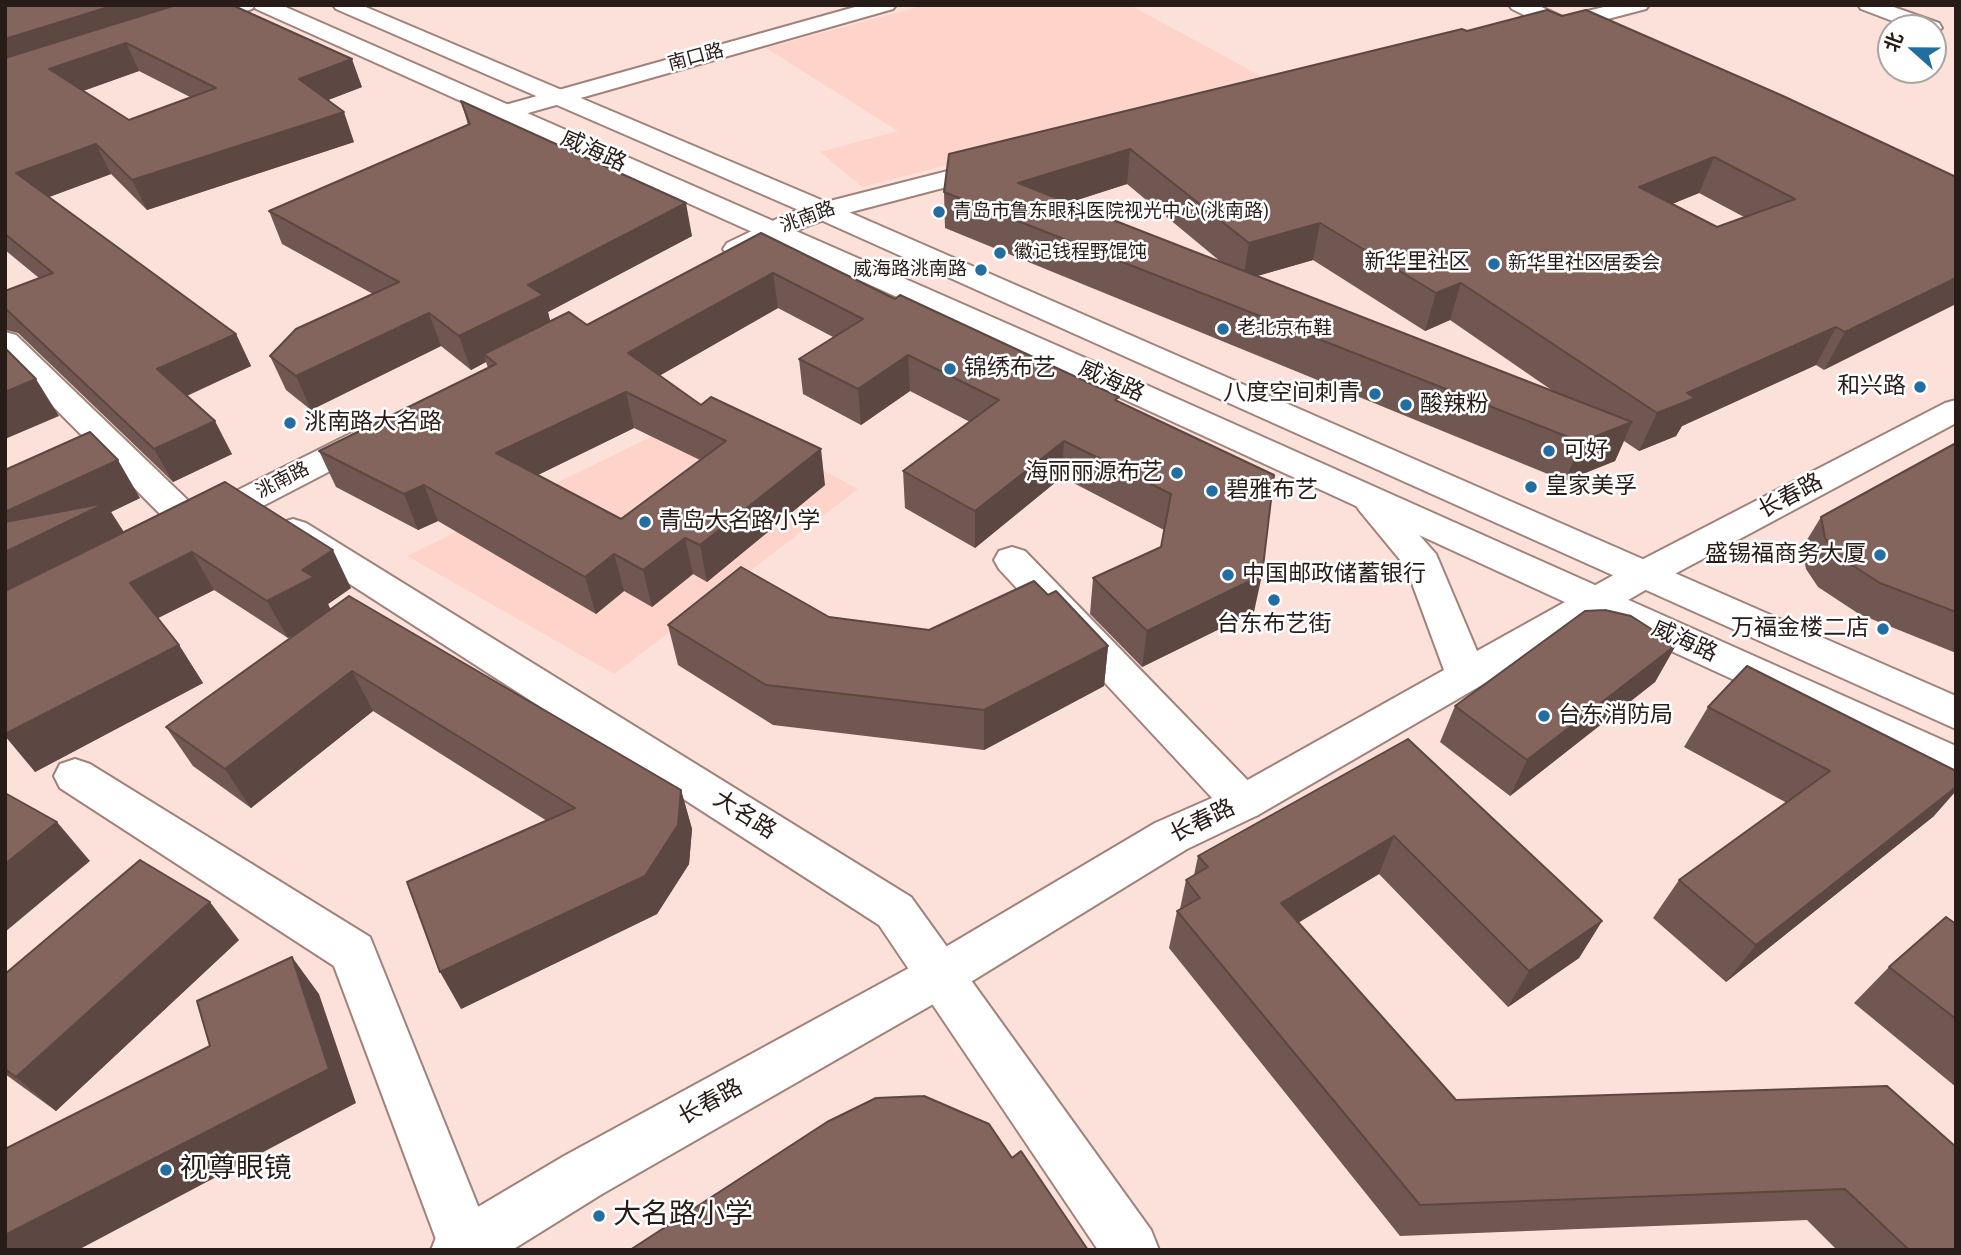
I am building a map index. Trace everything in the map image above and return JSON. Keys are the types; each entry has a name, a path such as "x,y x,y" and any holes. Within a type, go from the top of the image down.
{"main road":[{"path":"165,31 245,5"},
{"name":"威海路","path":"263,5 1104,378 1371,502 1956,765"},
{"name":"威海路","path":"343,5 823,211 1641,576 1956,713"},
{"name":"南口路","path":"506,112 886,5"},
{"path":"1520,5 1598,41"},
{"path":"1520,35 1639,5"},
{"path":"1867,5 1892,14"},
{"name":"洮南路","path":"709,263 770,232 823,211 1024,160"},
{"name":"洮南路","path":"5,341 182,533 404,419"},
{"name":"长春路","path":"462,1248 583,1175 939,976 1171,836 1242,803 1641,576 1956,410"},
{"name":"大名路","path":"245,500 895,911 1131,1250"},
{"path":"1371,502 1423,564 1466,675"},
{"path":"1012,559 1242,803"},
{"path":"75,776 353,952 462,1248"}],"shaded area":[{"path":"925,5 1130,5 1270,81 862,187 820,152 898,131 766,48"},
{"name":"青岛大名路小学","path":"708,409 858,489 614,674 407,556"}],"building":[{"path":"5,5 115,5 5,39"},
{"path":"176,5 232,5 352,59 299,79 344,112 132,180 96,144 16,173 236,334 157,369 215,421 154,449 5,308 5,291 53,273 5,234 5,58","holes":["126,43 216,88 129,120 49,69"]},
{"path":"1547,10 1562,16 1586,10 1783,96 1956,177 1956,278 1845,332 1836,327 1687,393 1695,398 1657,413 1461,283 1436,293 1320,223 1249,243 1130,149 1018,183 1632,422 1581,442 944,192 949,154 1462,29 1467,31","holes":["1714,157 1795,199 1717,227 1639,187"]},
{"path":"461,101 686,203 528,285 543,295 459,336 429,313 296,376 270,356 296,329 399,282 269,211 470,124"},
{"path":"761,233 895,299 900,295 1119,397 1115,400 1274,475 1262,575 1147,631 1093,578 1161,547 1171,494 1064,441 975,511 903,471 999,400 908,355 858,389 799,359 863,319 773,273 628,353 701,405 711,397 821,449 700,545 685,538 643,570 614,554 585,577 424,485 404,494 319,451 496,364 484,354 569,312 587,325","holes":["626,392 726,441 621,519 496,453"]},
{"path":"5,348 36,379 5,392"},
{"path":"90,432 118,460 5,512 5,470"},
{"name":"盛锡福商务大厦","path":"1956,443 1956,612 1880,583 1838,556 1825,538 1821,517"},
{"path":"225,482 333,550 302,570 314,577 267,601 192,552 130,583 179,645 5,734 5,591"},
{"path":"106,503 5,552 5,522"},
{"path":"741,567 829,617 929,630 1034,581 1048,595 1056,591 1108,646 984,710 766,685 668,625"},
{"path":"349,596 681,790 678,825 645,876 440,972 407,882 575,808 352,671 225,769 166,727"},
{"path":"1605,610 1631,616 1676,645 1527,760 1455,706 1585,611"},
{"path":"1747,666 1956,771 1956,787 1756,945 1679,880 1830,771 1708,707"},
{"path":"1408,739 1602,921 1529,971 1394,836 1281,903 1456,1100 1887,1086 1956,1147 1956,1250 1909,1250 1845,1189 1420,1205 1177,911 1200,898 1186,880 1208,867 1198,856"},
{"path":"5,793 57,822 5,864"},
{"path":"140,860 210,902 16,1077 5,1069 5,974"},
{"path":"1946,917 1956,924 1956,1019 1889,967"},
{"path":"292,957 329,1069 5,1235 5,1149 210,1046 197,1001"},
{"path":"924,1096 989,1124 1012,1158 1021,1151 1088,1250 630,1250 827,1122 876,1098"}],"place":[{"name":"青岛市鲁东眼科医院视光中心(洮南路)","path":"939,212"},
{"name":"徽记钱程野馄饨","path":"1000,253"},
{"name":"新华里社区居委会","path":"1494,264"},
{"name":"威海路洮南路","path":"981,270"},
{"name":"老北京布鞋","path":"1223,329"},
{"name":"锦绣布艺","path":"950,369"},
{"name":"和兴路","path":"1920,387"},
{"name":"八度空间刺青","path":"1375,394"},
{"name":"酸辣粉","path":"1406,405"},
{"name":"洮南路大名路","path":"290,423"},
{"name":"可好","path":"1549,451"},
{"name":"海丽丽源布艺","path":"1177,473"},
{"name":"皇家美孚","path":"1531,487"},
{"name":"碧雅布艺","path":"1212,491"},
{"name":"青岛大名路小学","path":"645,522"},
{"name":"盛锡福商务大厦","path":"1880,555"},
{"name":"中国邮政储蓄银行","path":"1228,575"},
{"name":"台东布艺街","path":"1274,600"},
{"name":"万福金楼二店","path":"1883,629"},
{"name":"台东消防局","path":"1544,716"},
{"name":"视尊眼镜","path":"166,1170"},
{"name":"大名路小学","path":"599,1216"}],"district":[{"name":"新华里社区","path":"1417,263"}]}
